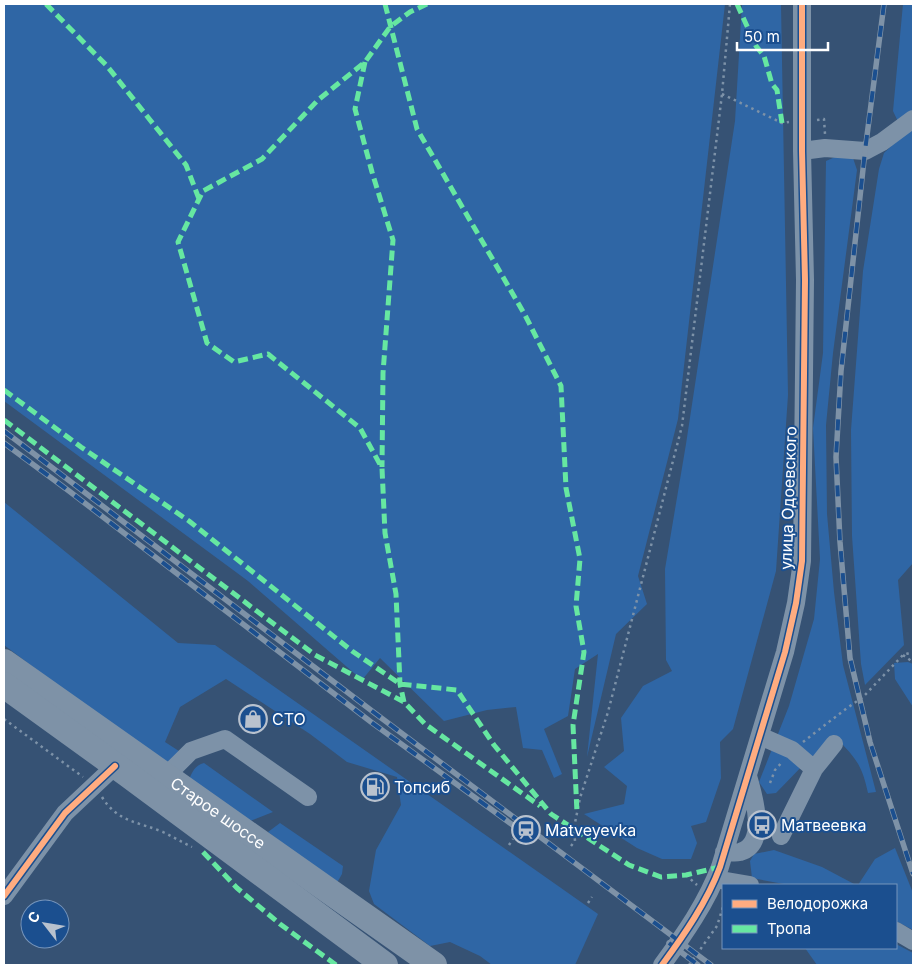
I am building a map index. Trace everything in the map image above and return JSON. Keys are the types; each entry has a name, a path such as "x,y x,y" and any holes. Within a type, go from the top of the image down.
{"highway":[{"name":"Старое шоссе","path":"4,662 434,965"},
{"name":"Старое шоссе","path":"4,686 385,965"}],"street":[{"name":"улица Одоевского","path":"662,965 679,942 716,879 784,652 796,603 802,562 806,280 802,151 802,4"},
{"path":"802,151 825,148 865,151 882,142 913,119"},
{"path":"760,736 792,750 814,769"},
{"path":"165,777 191,751 225,739 308,797"},
{"path":"781,836 814,769 834,744"},
{"path":"4,896 65,813 115,766"},
{"path":"724,852 741,852 750,845 756,836 757,824 754,798 748,776"},
{"path":"716,879 744,884"},
{"path":"897,932 913,941"}],"path":[{"path":"571,846 575,841 574,828 580,798 608,712 682,426 722,94 730,4"},
{"path":"722,94 782,123 786,123"},
{"path":"846,708 863,697 903,655 913,652"},
{"path":"903,655 913,662"},
{"path":"434,791 438,784"},
{"path":"509,845 513,839"},
{"path":"588,903 592,897"},
{"path":"689,965 717,926 722,910"}],"shaded area":[{"path":"4,4 725,4 678,419 638,576 647,604 616,634 587,757 598,654 575,669 568,716 544,729 562,774 554,778 542,750 523,748 516,707 487,710 444,721 380,658 362,680 248,581 4,401"},
{"path":"742,4 781,4 788,395 776,571 733,729 720,742 721,778 706,822 691,826 697,843 691,859 662,859 637,848 584,814 624,804 627,786 604,767 624,751 621,718 643,686 672,671 666,660 665,569 735,121"},
{"path":"903,4 913,4 913,563 898,580 904,645 865,685 861,664 852,536 851,430 863,271 879,169 884,153 904,134 893,111"},
{"path":"844,153 853,158 857,170 833,353 826,425 827,514 843,665 876,792 868,793 857,762 836,738 808,760 776,793 767,794 759,782 789,706 814,619 820,559 813,428 823,353 826,161"},
{"path":"4,502 178,643 215,645 598,914 575,965 492,965 480,956 450,942 430,946 374,904 369,891 376,850 401,805 397,777 347,762 310,734 226,679 180,707 165,742 182,753 170,766 127,738 4,645"},
{"path":"908,662 913,664 913,707 895,679 894,663"},
{"path":"204,763 273,812 250,821 189,780 196,767"},
{"path":"280,823 343,866 342,874 338,881 333,882 268,832"},
{"path":"895,848 913,893 913,930 897,922 897,884 859,884 875,859"},
{"path":"774,850 822,867 854,884 784,884 752,878 750,861 754,854"},
{"path":"897,945 913,953 913,965 817,965 806,949 897,949"}],"railway":[{"path":"884,4 865,151 841,371 836,457 840,542 850,658 870,742 913,874"},
{"path":"4,431 376,714 711,965"},
{"path":"4,443 371,722 532,839"},
{"path":"669,943 698,965"}],"marked path":[{"path":"46,4 107,66 186,165 199,199"},
{"path":"385,4 417,129 525,315 561,386 566,488 580,559 576,606 584,652 573,725 577,813"},
{"path":"404,702 400,684 396,594 385,533 382,468 360,428 268,354 234,362 207,343 178,242 203,191 262,159 318,100 365,62 390,27 410,12 427,4"},
{"path":"737,4 756,46 764,56 772,84 777,90 782,123"},
{"path":"365,62 355,109 393,240 383,373 382,467"},
{"path":"4,390 81,447 189,521 352,651 400,684 457,690 494,745 551,814 629,865 661,877 686,875 720,867"},
{"path":"4,420 315,655 404,702 425,724 540,806"},
{"path":"203,852 237,888 280,924 336,965"}],"cycle path":[{"path":"662,965 702,905 720,867 785,652 796,603 802,561 805,280 802,151 802,4"},
{"path":"4,896 65,813 115,766"}],"place":[{"name":"СТО","path":"253,719"},
{"name":"Топсиб","path":"375,787"},
{"name":"Матвеевка","path":"762,825"},
{"name":"Matveyevka","path":"526,830"}]}
